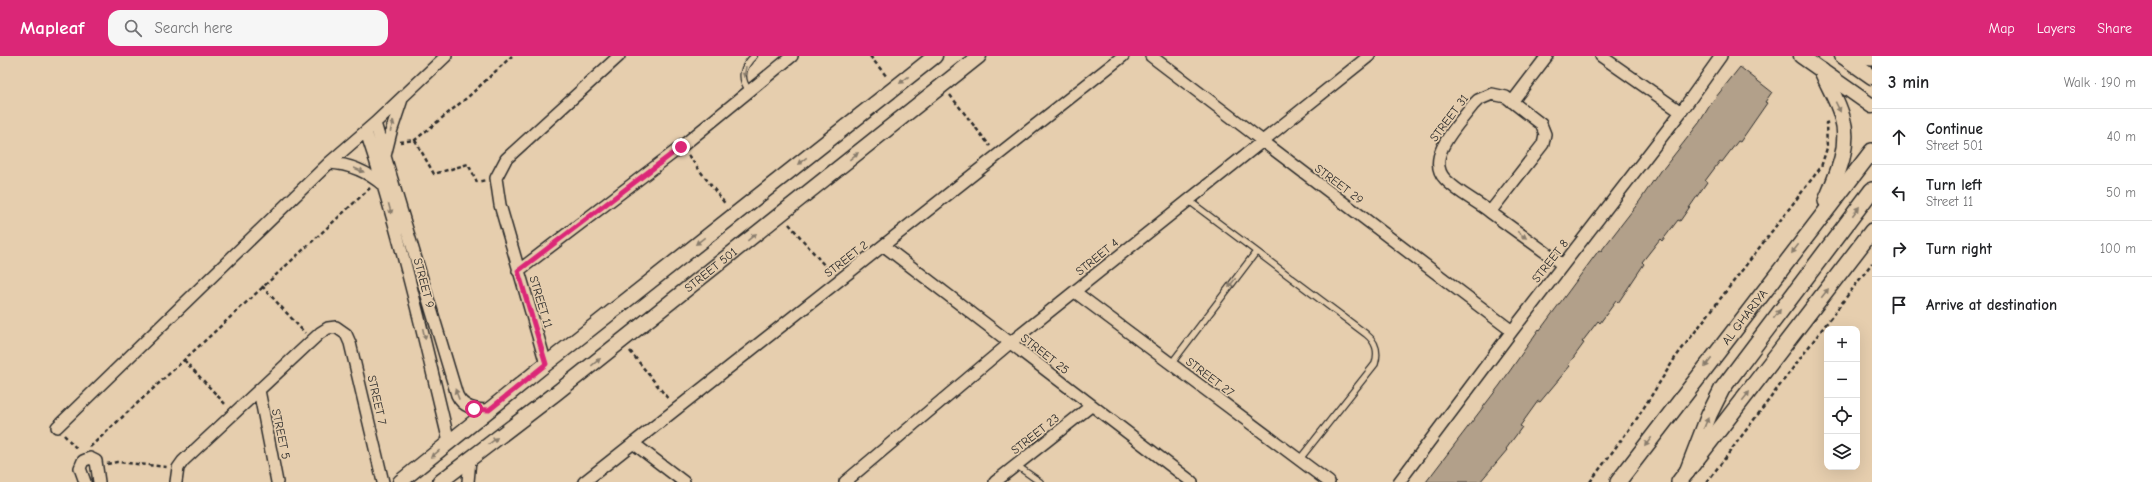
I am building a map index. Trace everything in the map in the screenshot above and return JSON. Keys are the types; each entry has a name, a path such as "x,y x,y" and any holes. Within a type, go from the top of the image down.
{"main road":[{"path":"1857,56 1872,58"},
{"path":"1819,218 1843,154 1845,141 1843,119 1822,71"},
{"name":"AL GHARIYA","path":"1618,482 1819,218 1872,151"},
{"path":"1683,477 1709,415 1725,384 1872,190"},
{"path":"1683,477 1872,232"}],"street":[{"path":"57,426 328,163 366,132 446,56"},
{"path":"496,178 506,159 618,56"},
{"path":"518,271 681,147 792,56"},
{"path":"400,482 546,364 935,56"},
{"name":"STREET 501","path":"442,481 622,341 979,56"},
{"name":"STREET 2","path":"584,482 1123,56"},
{"name":"STREET 29","path":"1151,56 1262,143 1512,331"},
{"name":"STREET 4","path":"845,482 1010,343 1369,56"},
{"path":"1512,102 1547,56"},
{"path":"1601,56 1681,112"},
{"name":"STREET 8","path":"1399,482 1512,331 1681,112 1721,56"},
{"path":"1801,56 1872,106"},
{"path":"1842,56 1872,77"},
{"name":"STREET 31","path":"1490,212 1543,144 1545,139 1545,134 1541,124 1499,94 1492,94 1478,100 1439,152 1438,161 1440,171 1445,179 1490,212 1563,265"},
{"path":"385,156 403,96"},
{"name":"STREET 9","path":"375,123 457,395 463,404 470,408 489,410"},
{"name":"STREET 9","path":"366,132 416,303 449,442"},
{"path":"328,163 355,168 381,184"},
{"name":"STREET 11","path":"496,178 498,198 546,364"},
{"name":"STREET 25","path":"884,246 1090,406 1192,482"},
{"name":"STREET 27","path":"1075,292 1329,482"},
{"name":"STREET 7","path":"312,340 325,330 332,327 339,328 346,334 350,343 383,482"},
{"path":"176,482 178,468 312,340"},
{"name":"STREET 5","path":"259,390 277,482"},
{"name":"STREET 23","path":"995,482 1090,406"},
{"path":"632,443 684,482"},
{"path":"85,482 80,471 83,461 93,459 98,466 99,482"},
{"path":"468,482 470,459"}],"lane":[{"path":"749,90 743,80 743,74 747,63 754,56"},
{"path":"1187,200 1371,338 1377,351 1375,364 1299,460"},
{"path":"1171,364 1256,252"},
{"path":"1016,465 1040,482"}],"path":[{"path":"388,144 415,140 469,96 512,56"},
{"path":"870,56 895,87"},
{"path":"942,86 998,156"},
{"path":"1590,482 1636,420 1675,358 1821,167 1827,148 1826,123 1843,119"},
{"path":"415,140 434,174 468,164 477,182 496,178"},
{"path":"681,147 734,215"},
{"path":"87,449 262,286 381,184"},
{"path":"781,214 838,282"},
{"path":"1708,482 1872,263"},
{"path":"262,286 312,340"},
{"path":"622,341 676,409"},
{"path":"184,360 234,413"},
{"path":"57,426 73,446 80,451"},
{"path":"98,466 117,462 178,468"}],"building":[{"path":"1740,67 1772,92 1765,102 1767,103 1740,142 1738,141 1722,162 1720,161 1705,181 1707,182 1680,221 1678,220 1662,241 1660,239 1642,262 1644,264 1618,303 1616,301 1600,323 1598,321 1582,342 1584,343 1568,365 1570,366 1540,402 1538,401 1520,426 1522,427 1506,449 1507,450 1480,482 1426,482 1500,385 1539,329 1540,330 1599,250 1601,251 1639,202 1662,168 1663,169 1699,123 1712,102"}],"route":[{"path":"474,409 489,410 546,364 518,271 681,147"}]}
